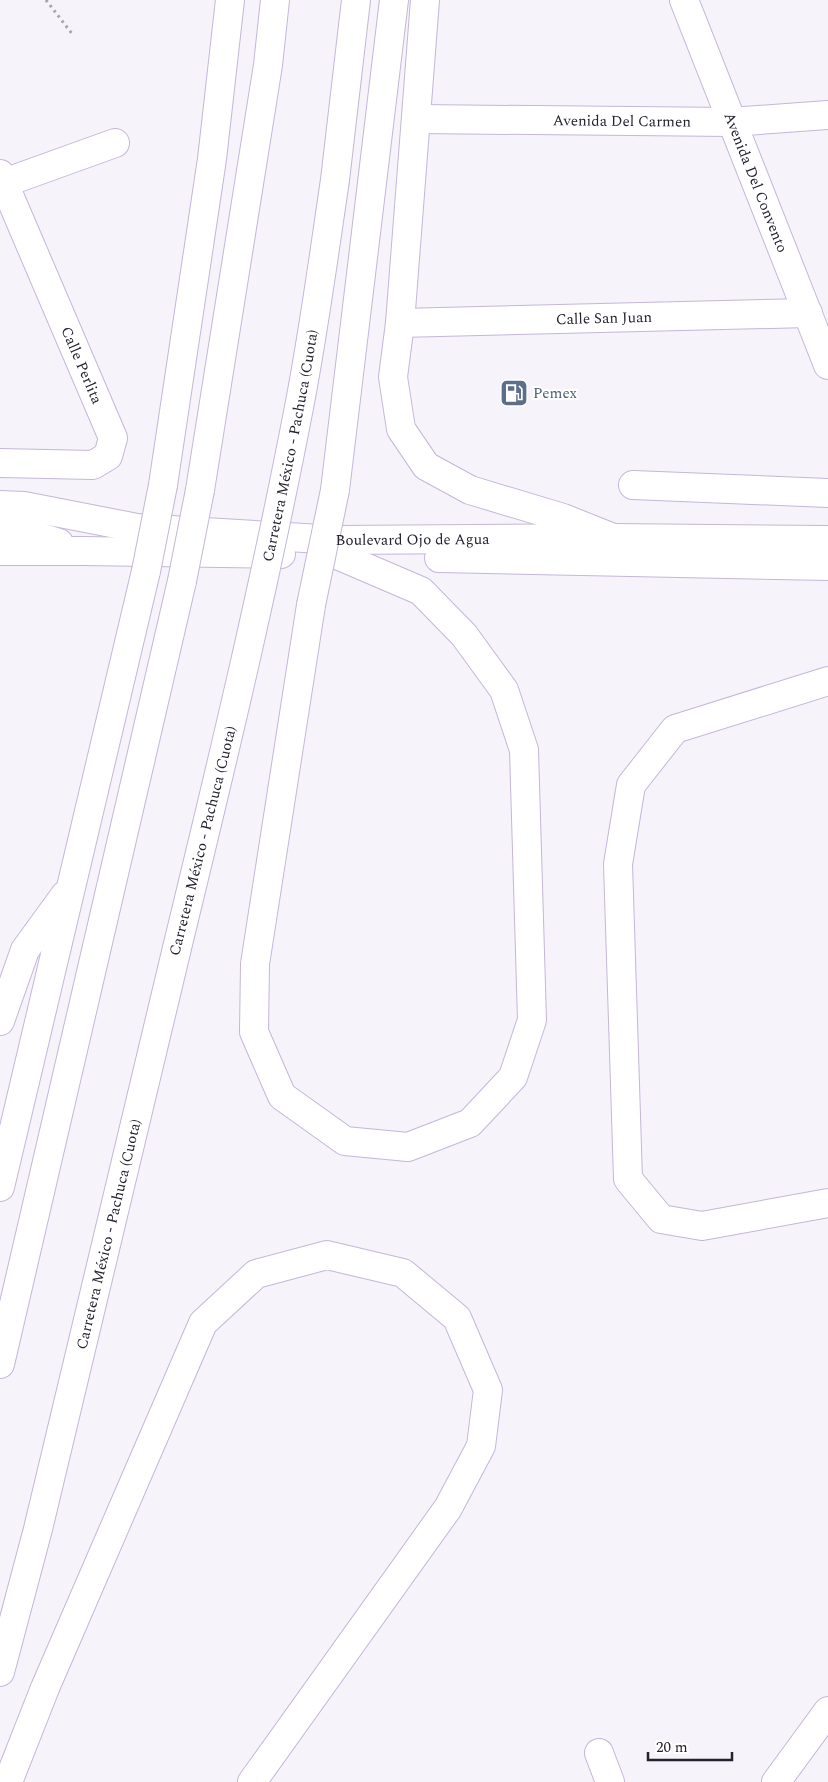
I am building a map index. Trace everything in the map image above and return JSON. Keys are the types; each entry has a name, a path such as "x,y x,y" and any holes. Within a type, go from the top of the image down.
{"main road":[{"path":"0,1187 146,571 163,485 212,159 230,0"},
{"path":"0,1364 182,581 200,490 268,65 275,0"},
{"name":"Carretera México - Pachuca (Cuota)","path":"0,1672 38,1529 225,750 266,570 300,400 335,180 356,0"},
{"path":"337,555 421,591 464,634 504,690 524,750 532,1020 513,1077 470,1123 408,1147 345,1141 282,1096 254,1032 255,964 311,604 334,490 394,0"},
{"path":"425,0 400,323 393,377 401,429 426,466 470,490 563,518 613,538"},
{"name":"Avenida Del Convento","path":"684,0 828,365"},
{"name":"Avenida Del Carmen","path":"417,119 731,122 828,115"},
{"path":"2,178 115,143"},
{"name":"Calle Perlita","path":"0,463 93,465 108,456 113,438 2,178"},
{"name":"Calle San Juan","path":"400,323 808,313"},
{"path":"632,486 828,493"},
{"name":"Boulevard Ojo de Agua","path":"0,505 24,506 137,528 328,539 613,538 828,540"},
{"path":"0,530 19,530 82,551"},
{"name":"Boulevard Ojo de Agua","path":"0,552 82,551 337,555 828,566"},
{"path":"828,680 674,730 631,786 618,864 628,1179 661,1219 702,1226 828,1203"},
{"path":"0,1021 25,950 73,884"},
{"path":"8,1782 49,1678 203,1323 256,1274 327,1256 403,1273 458,1318 488,1390 481,1446 448,1508 252,1782"},
{"path":"776,1782 828,1711"},
{"path":"599,1753 610,1782"}],"path":[{"path":"46,0 73,35"}],"place":[{"name":"Pemex","path":"514,393"}]}
